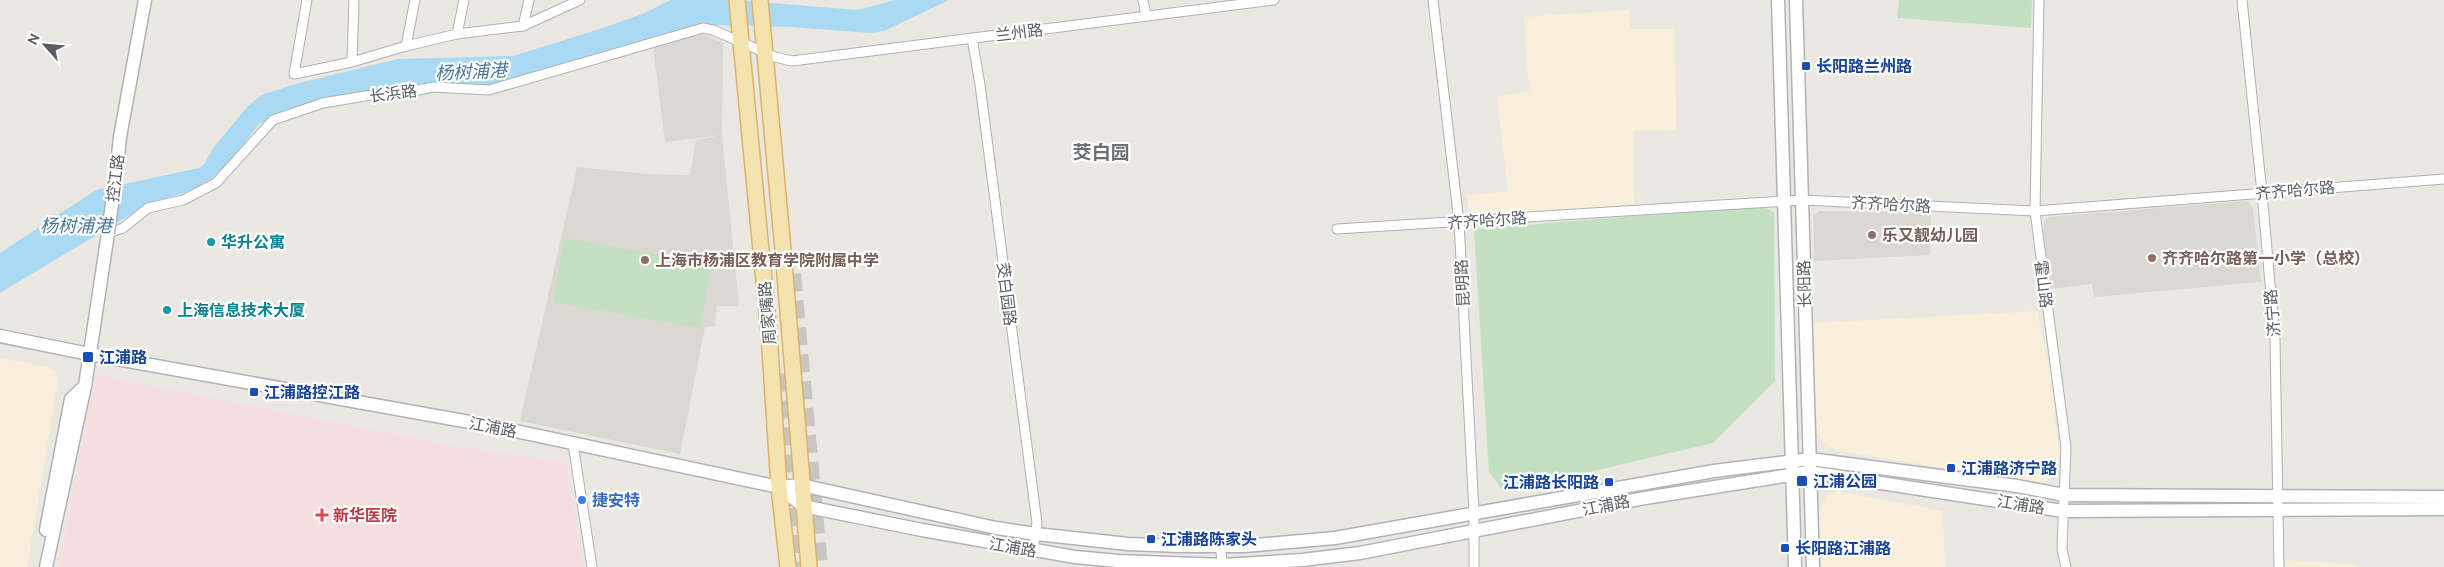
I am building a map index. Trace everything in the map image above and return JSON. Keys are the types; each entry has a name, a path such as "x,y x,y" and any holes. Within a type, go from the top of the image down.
{"main road":[{"name":"控江路","path":"46,567 85,386 120,137 145,0"},
{"name":"周家嘴路","path":"738,0 770,334 779,487 788,567"},
{"name":"周家嘴路","path":"760,0 783,250 808,567"},
{"name":"长阳路","path":"1778,0 1795,567"},
{"name":"长阳路","path":"1796,0 1812,567"},
{"name":"江浦路","path":"0,336 89,354 408,411 779,487 801,485 986,526 1036,534 1128,544 1220,546 1280,544 1335,538 1714,471 1791,460 1809,465 2064,511 2173,512 2279,502 2444,497"},
{"path":"39,567 71,399 85,386"},
{"name":"江浦路","path":"779,487 803,506 1033,550 1118,561 1223,566 1360,553 1645,498 1791,473 1809,465 2017,486 2064,495 2444,509"}],"street":[{"path":"307,0 294,74 352,62 406,46 457,34 523,26 580,0"},
{"path":"352,62 354,0"},
{"path":"406,46 415,0"},
{"path":"457,34 464,0"},
{"path":"523,26 529,0"},
{"path":"1143,0 1146,16"},
{"name":"兰州路","path":"764,52 792,60 1274,0"},
{"name":"昆明路","path":"1433,0 1459,222 1474,513 1474,567"},
{"name":"霍山路","path":"2039,0 2035,211 2066,447 2062,549 2066,567"},
{"name":"济宁路","path":"2242,0 2275,340 2279,502 2278,567"},
{"name":"长浜路","path":"108,233 123,228 148,208 182,200 206,189 231,168 273,120 323,103 433,88 489,90 604,59 659,40 703,28 740,34 764,52"},
{"name":"茭白园路","path":"972,38 984,113 1037,523 1033,550"},
{"name":"齐齐哈尔路","path":"1337,230 1802,200 2035,211 2444,179"},
{"path":"573,444 592,567"},
{"path":"1220,546 1223,566"}],"shaded area":[{"path":"1629,10 1630,29 1675,29 1676,130 1633,131 1634,204 1469,219 1467,195 1508,191 1497,97 1529,91 1524,17"},
{"path":"698,32 723,43 722,135 665,142 653,47"},
{"name":"上海市杨浦区教育学院附属中学","path":"722,135 739,306 717,306 715,326 705,327 680,454 520,421 577,167 648,174 690,175 696,140"},
{"name":"齐齐哈尔路第一小学（总校）","path":"2244,201 2250,203 2253,210 2261,282 2094,297 2092,284 2050,289 2044,233 2044,221 2049,217"},
{"name":"乐又靓幼儿园","path":"1820,211 1931,212 1930,255 1814,261 1813,215"},
{"path":"2037,311 2048,359 2060,458 2058,470 2047,481 2036,484 1836,450 1826,444 1817,433 1813,417 1813,323"},
{"path":"0,358 48,367 56,372 58,380 27,567 0,567"},
{"name":"新华医院","path":"95,375 467,448 566,462 584,567 59,567"},
{"path":"1837,491 1943,511 1945,567 1821,567 1819,509 1826,496"},
{"path":"2286,560 2359,565 2359,567 2287,567"}],"green space":[{"path":"1899,0 2032,0 2031,28 1897,18"},
{"path":"1760,206 1774,212 1775,381 1713,443 1504,492 1489,472 1474,229"},
{"path":"564,238 711,264 700,328 553,302"}],"water":[{"name":"杨树浦港","path":"671,0 734,0 858,10 895,0 949,0 884,31 871,33 791,27 709,25 661,35 527,78 489,85 414,84 375,89 292,108 259,124 232,159 211,179 189,191 145,206 0,293 0,253 96,190 199,168 205,163 213,148 248,106 261,95 299,83 398,59 513,56 603,28 642,14"}],"tunnel":[{"path":"792,274 819,567"},
{"path":"778,374 798,567"}],"place":[{"name":"长阳路兰州路","path":"1806,66"},
{"name":"乐又靓幼儿园","path":"1872,235"},
{"name":"华升公寓","path":"211,242"},
{"name":"齐齐哈尔路第一小学（总校）","path":"2152,258"},
{"name":"上海市杨浦区教育学院附属中学","path":"645,260"},
{"name":"上海信息技术大厦","path":"167,310"},
{"name":"江浦路","path":"88,357"},
{"name":"江浦路控江路","path":"254,392"},
{"name":"江浦路济宁路","path":"1951,468"},
{"name":"江浦公园","path":"1802,481"},
{"name":"江浦路长阳路","path":"1609,482"},
{"name":"捷安特","path":"582,500"},
{"name":"新华医院","path":"322,515"},
{"name":"江浦路陈家头","path":"1151,539"},
{"name":"长阳路江浦路","path":"1785,548"}],"district":[{"name":"茭白园","path":"1101,152"}]}
